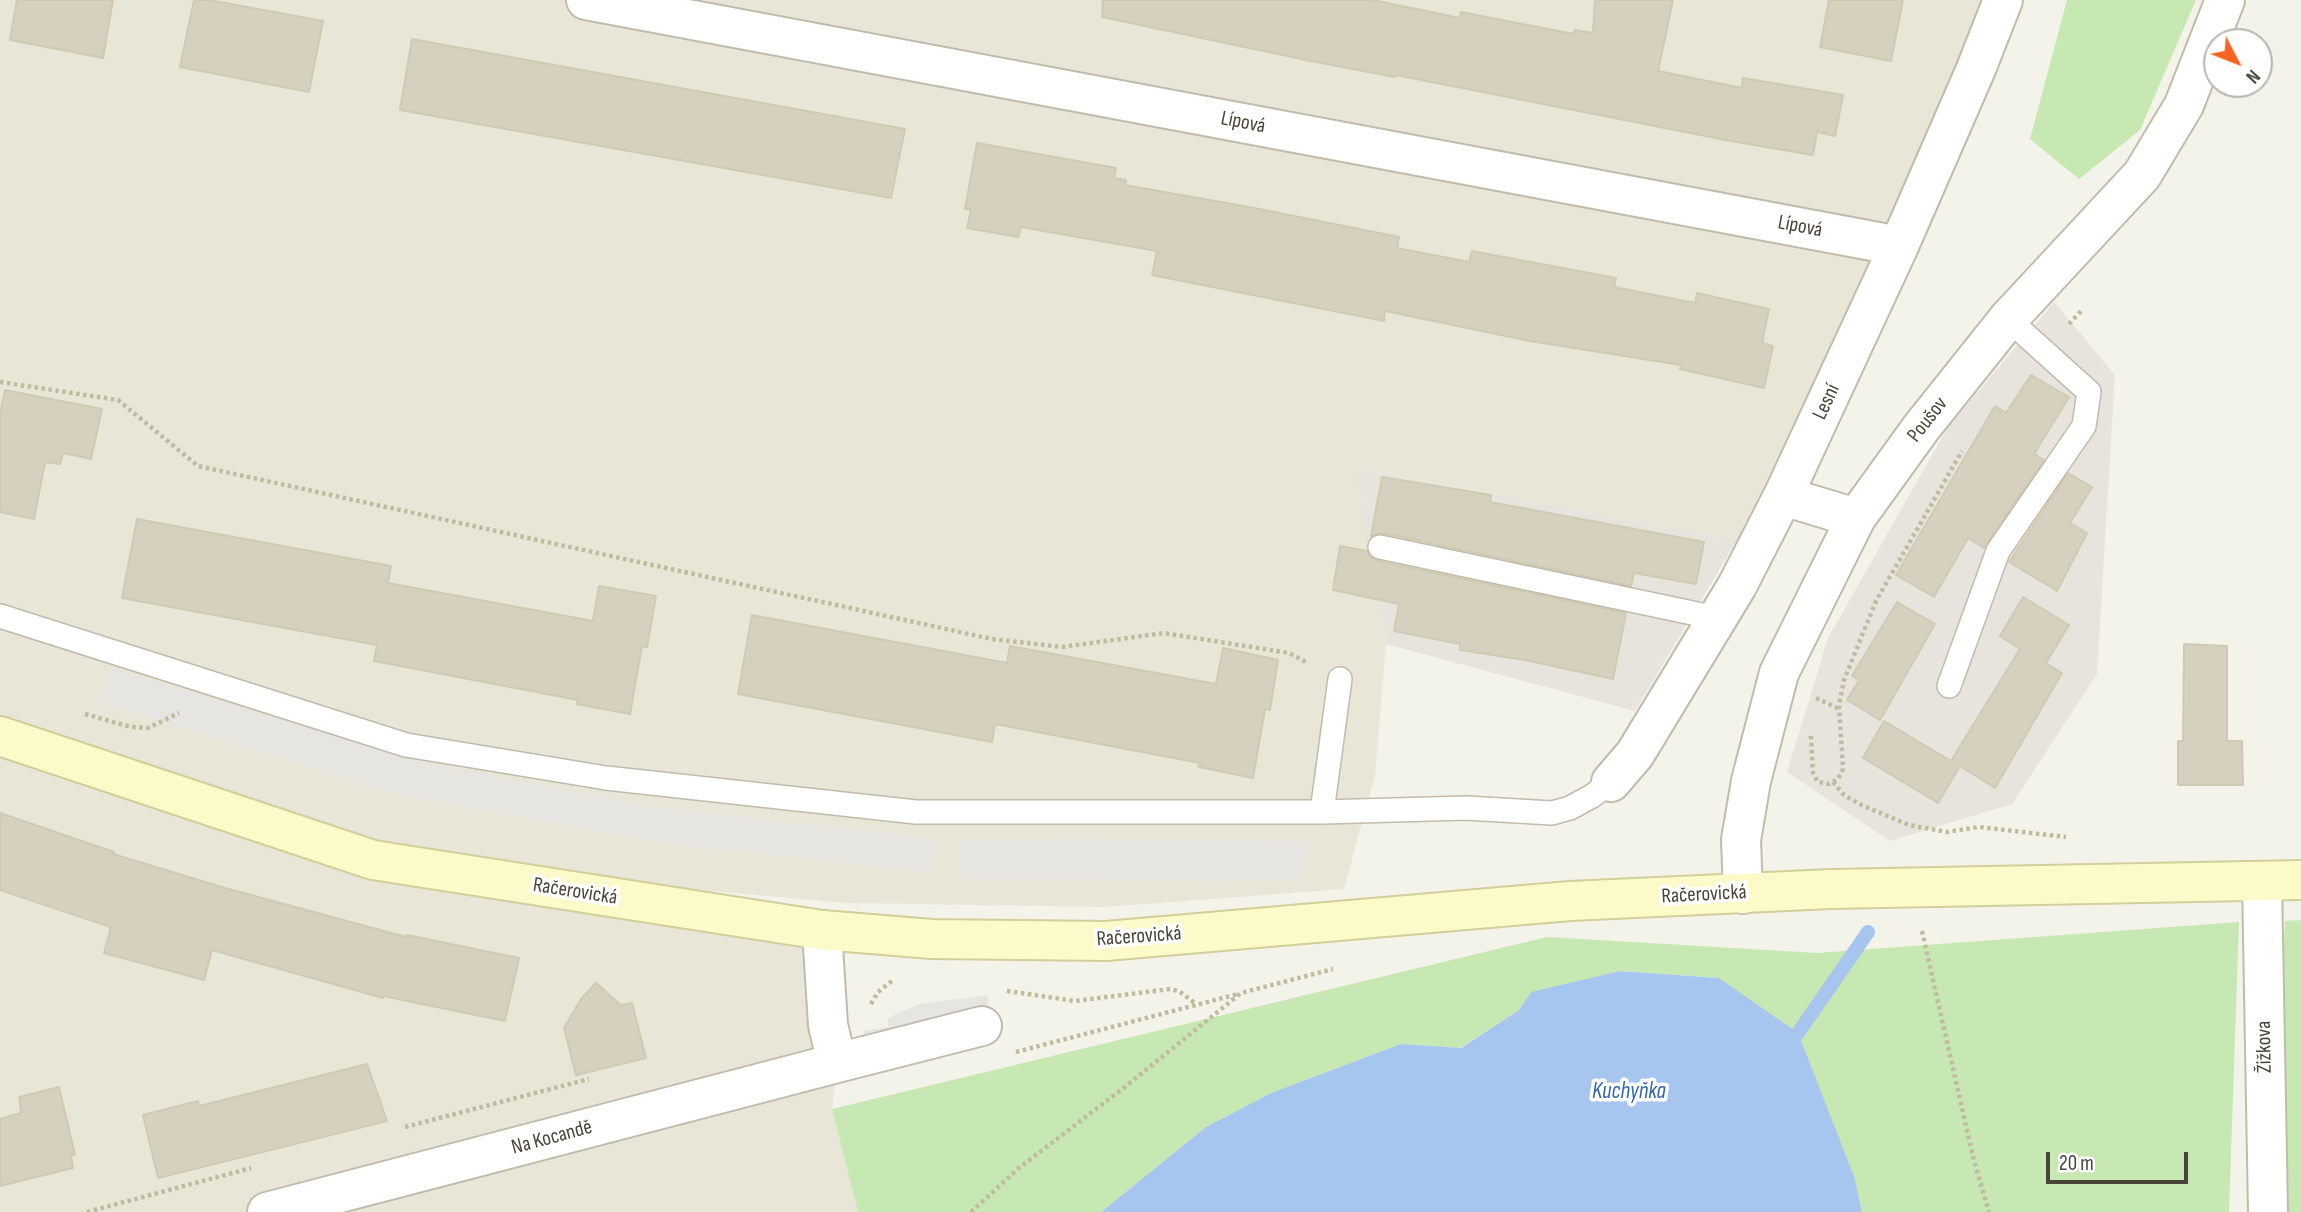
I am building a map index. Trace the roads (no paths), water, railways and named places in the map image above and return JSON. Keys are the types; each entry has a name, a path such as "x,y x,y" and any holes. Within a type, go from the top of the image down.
{"main road":[{"name":"Račerovická","path":"0,736 373,860 822,930 932,939 1106,941 1570,901 1831,889 2301,880"}],"street":[{"name":"Lípová","path":"586,0 1899,246"},
{"name":"Lesní","path":"1611,782 1635,754 1737,586 1783,496 1899,246 2003,0"},
{"name":"Poušov","path":"1743,894 1741,840 1751,781 1779,673 1856,518 1920,428 2008,319 2142,175 2184,104 2225,0"},
{"path":"1783,496 1856,518"},
{"name":"Žižkova","path":"2262,881 2267,1212"},
{"path":"822,930 828,1025 836,1063"},
{"name":"Na Kocandě","path":"267,1212 982,1026"}],"lane":[{"path":"1948,686 1998,551 2084,426 2090,392 2008,319"},
{"path":"1380,547 1716,618"},
{"path":"0,616 406,745 606,778 916,812 1322,812 1466,808 1552,813 1570,808 1611,782"},
{"path":"1322,812 1340,679"}],"water":[{"name":"Kuchyňka","path":"1620,971 1719,978 1798,1033 1855,1179 1862,1212 1101,1212 1206,1127 1271,1093 1401,1044 1461,1048 1519,1010 1531,992"}],"waterway":[{"path":"1798,1033 1868,932"}]}
